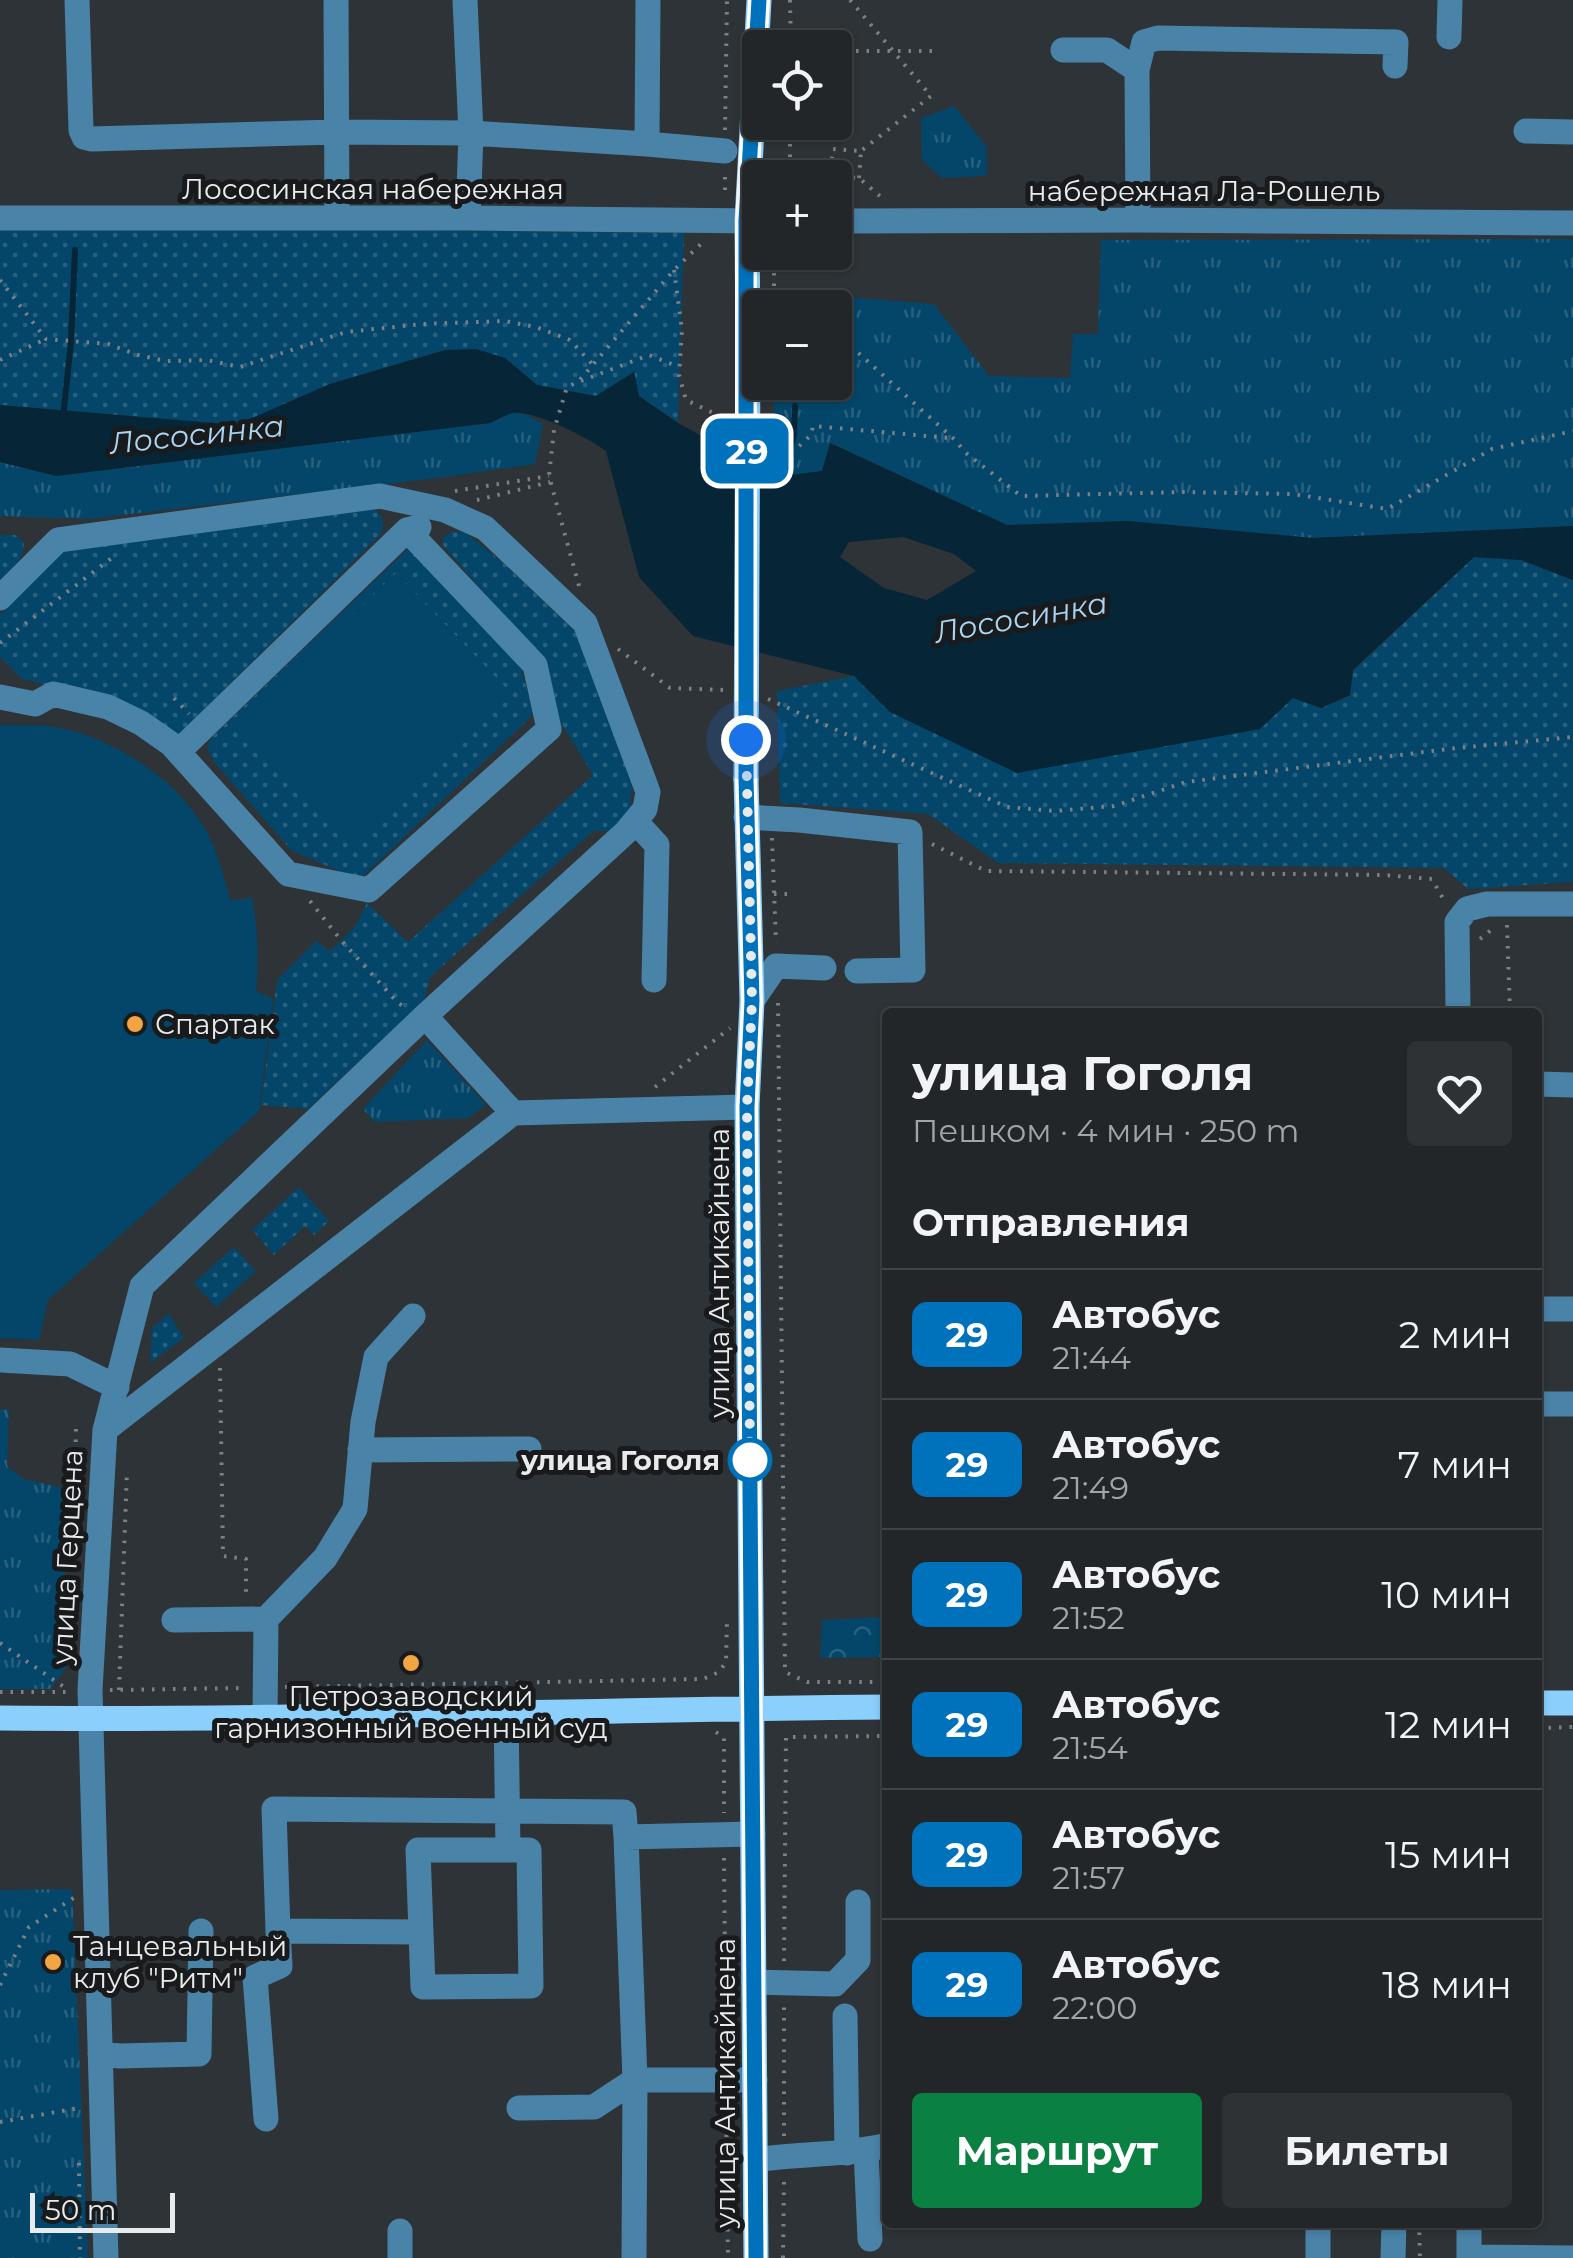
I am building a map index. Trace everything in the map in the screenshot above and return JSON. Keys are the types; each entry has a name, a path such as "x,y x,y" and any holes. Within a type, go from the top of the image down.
{"main road":[{"name":"улица Антикайнена","path":"748,160 759,0"},
{"name":"улица Антикайнена","path":"746,270 746,779 759,818 747,1107 756,2258"},
{"path":"1542,1703 1573,1703"},
{"path":"0,1718 882,1707"}],"street":[{"path":"77,0 80,130 92,139 336,132 471,133 725,151"},
{"path":"336,0 336,218"},
{"path":"465,0 471,133 468,218"},
{"path":"647,144 648,0"},
{"path":"1450,0 1450,37"},
{"path":"1138,220 1137,70 1144,42 1158,38 1396,42 1395,66"},
{"path":"1063,50 1107,50 1137,70"},
{"path":"1526,131 1573,132"},
{"name":"Лососинская набережная","path":"0,218 742,222"},
{"name":"набережная Ла-Рошель","path":"852,221 1573,223"},
{"path":"0,598 58,540 380,496 456,507 485,528 585,623 648,792 646,809 636,822 425,1016 142,1286 105,1430"},
{"path":"180,751 406,530 456,507"},
{"path":"0,697 35,704 53,694 108,707 142,723 180,751 288,874 370,890 548,729 536,665 406,530"},
{"path":"759,818 910,832 912,970 857,970"},
{"path":"636,822 657,845 654,980"},
{"path":"1458,1008 1456,922 1467,909 1487,904 1573,904"},
{"path":"752,1001 776,966 824,968"},
{"path":"425,1016 526,1113 747,1107"},
{"path":"1542,1084 1573,1084"},
{"name":"улица Герцена","path":"106,2258 90,1719 105,1430 526,1113"},
{"path":"1542,1309 1573,1309"},
{"path":"174,1620 256,1619 325,1558 355,1508 360,1450 376,1358 413,1316"},
{"path":"0,1360 70,1364 117,1387"},
{"path":"1542,1404 1573,1404"},
{"path":"360,1450 529,1449"},
{"path":"256,1619 265,1717"},
{"path":"506,1714 508,1850"},
{"path":"266,2119 254,1978 280,1966 274,1809 624,1812 634,2080 634,2258"},
{"path":"626,1837 753,1834"},
{"path":"418,1850 508,1850 529,1850 531,1986 423,1987 418,1850"},
{"path":"754,1982 835,1984 858,1960 858,1902"},
{"path":"100,2054 199,2054 201,1931"},
{"path":"278,1931 421,1932"},
{"path":"844,2016 867,2150 870,2239"},
{"path":"519,2108 594,2107 634,2080 755,2080"},
{"path":"755,2160 867,2150"},
{"path":"1318,2228 1318,2258"},
{"path":"1394,2228 1394,2258"},
{"path":"1469,2228 1469,2257 1573,2258"},
{"path":"400,2231 400,2258"}],"path":[{"path":"727,0 725,151 742,215"},
{"path":"790,0 790,30"},
{"path":"831,160 833,149 861,151 931,96 850,0"},
{"path":"852,51 936,51"},
{"path":"859,178 861,151"},
{"path":"852,178 859,178 892,206"},
{"path":"578,382 674,270 742,223"},
{"path":"674,270 682,330 679,375 686,400 734,424"},
{"path":"0,280 46,339"},
{"path":"0,360 46,339 108,344 138,356 166,361 207,360 240,367 346,332 505,321 570,340 593,365"},
{"path":"852,347 966,453 1021,496 1293,494 1387,508 1492,449 1573,431"},
{"path":"580,588 550,479 554,430 567,387 649,355 679,367"},
{"path":"767,439 796,449 811,435 813,426 954,438"},
{"path":"456,507 550,479"},
{"path":"456,507 550,479"},
{"path":"0,643 122,550"},
{"path":"613,645 670,688 729,690"},
{"path":"174,698 184,709"},
{"path":"766,698 1007,807 1056,810 1114,806 1186,782 1573,737"},
{"path":"759,818 774,894 784,1672 807,1682 882,1682"},
{"path":"910,832 986,871 1384,875 1432,879 1456,922"},
{"path":"288,874 398,1003"},
{"path":"774,894 794,894"},
{"path":"1508,925 1510,1008"},
{"path":"644,1095 730,1028"},
{"path":"220,1368 222,1556 246,1559 256,1619"},
{"path":"73,1578 76,1427"},
{"path":"119,1690 127,1461"},
{"path":"90,1690 703,1678 719,1672 726,1662 727,1607"},
{"path":"0,1643 71,1692 0,1692"},
{"path":"1542,1728 1573,1728"},
{"path":"783,2258 786,1737 882,1736"},
{"path":"0,1985 28,1927 78,1895"},
{"path":"0,2122 79,2108"},
{"path":"1419,2228 1420,2258"}],"green space":[{"path":"954,106 987,147 987,176 942,178 922,160 921,118"},
{"path":"0,226 684,233 678,423 639,396 634,372 596,396 537,385 505,358 445,350 330,384 236,425 0,405"},
{"path":"1573,239 1573,526 1312,538 1128,521 1007,525 831,443 822,471 773,480 774,400 852,400 852,298 934,304 989,376 1070,378 1073,334 1098,334 1101,240"},
{"path":"514,412 543,424 535,464 88,519 0,516 0,462 56,476 490,423"},
{"path":"370,508 383,519 382,533 175,738 107,699 22,679 0,657 0,615 63,552 165,534"},
{"path":"454,531 466,533 502,562 579,635 619,739 632,785 630,810 610,831 593,831 430,977 424,1000 308,1109 261,1105 277,980 316,941 330,951 355,927 367,903 408,942 593,775 559,720 545,664 443,545 443,537"},
{"path":"0,535 15,535 24,543 19,559 0,580"},
{"path":"407,550 413,550 520,665 533,711 364,875 351,876 292,851 214,762 207,747 213,736"},
{"path":"1474,557 1521,560 1573,580 1573,882 1468,889 1444,868 998,863 928,814 780,803 777,691 854,676 890,712 1293,697 1321,708 1350,696 1353,671"},
{"path":"396,573 509,691 351,843 238,725"},
{"name":"Спартак","path":"0,725 58,728 95,738 146,766 176,791 210,839 230,900 252,898 257,944 256,991 273,999 259,1111 48,1300 39,1340 0,1338"},
{"path":"427,1040 486,1105 468,1118 375,1122 363,1109"},
{"path":"299,1187 329,1221 314,1235 305,1226 274,1255 252,1230"},
{"path":"234,1247 256,1271 216,1307 194,1283"},
{"path":"169,1313 184,1338 150,1363 152,1328"},
{"path":"9,1409 7,1466 23,1479 64,1488 66,1668 50,1689 0,1689 0,1410"},
{"path":"882,1617 882,1657 820,1658 822,1620"},
{"path":"72,1889 88,2258 0,2258 0,1890"}],"water":[{"name":"Лососинка","path":"476,349 505,358 537,385 596,396 634,372 639,396 773,480 822,471 830,443 1007,525 1128,521 1312,538 1573,526 1573,580 1521,560 1474,557 1353,670 1350,695 1321,708 1293,698 1260,729 1017,773 890,712 854,676 693,636 639,577 606,451 574,432 534,416 513,413 490,423 56,476 0,462 0,405 236,425 330,384 445,350","holes":["903,537 954,554 976,571 927,600 884,588 840,557 849,542"]}],"waterway":[{"path":"63,418 75,250"},
{"path":"783,476 794,435 795,406"}],"bus line":[{"name":"29","path":"756,2258 747,1107 752,1001 746,779 746,221 759,0"}],"place":[{"name":"Спартак","path":"135,1024"},
{"name":"улица Гоголя","path":"750,1460"},
{"name":"Петрозаводский гарнизонный военный суд","path":"411,1663"},
{"name":"Танцевальный клуб \"Ритм\"","path":"53,1962"}],"route":[{"path":"746,740 752,1001 747,1107 750,1460"}]}
